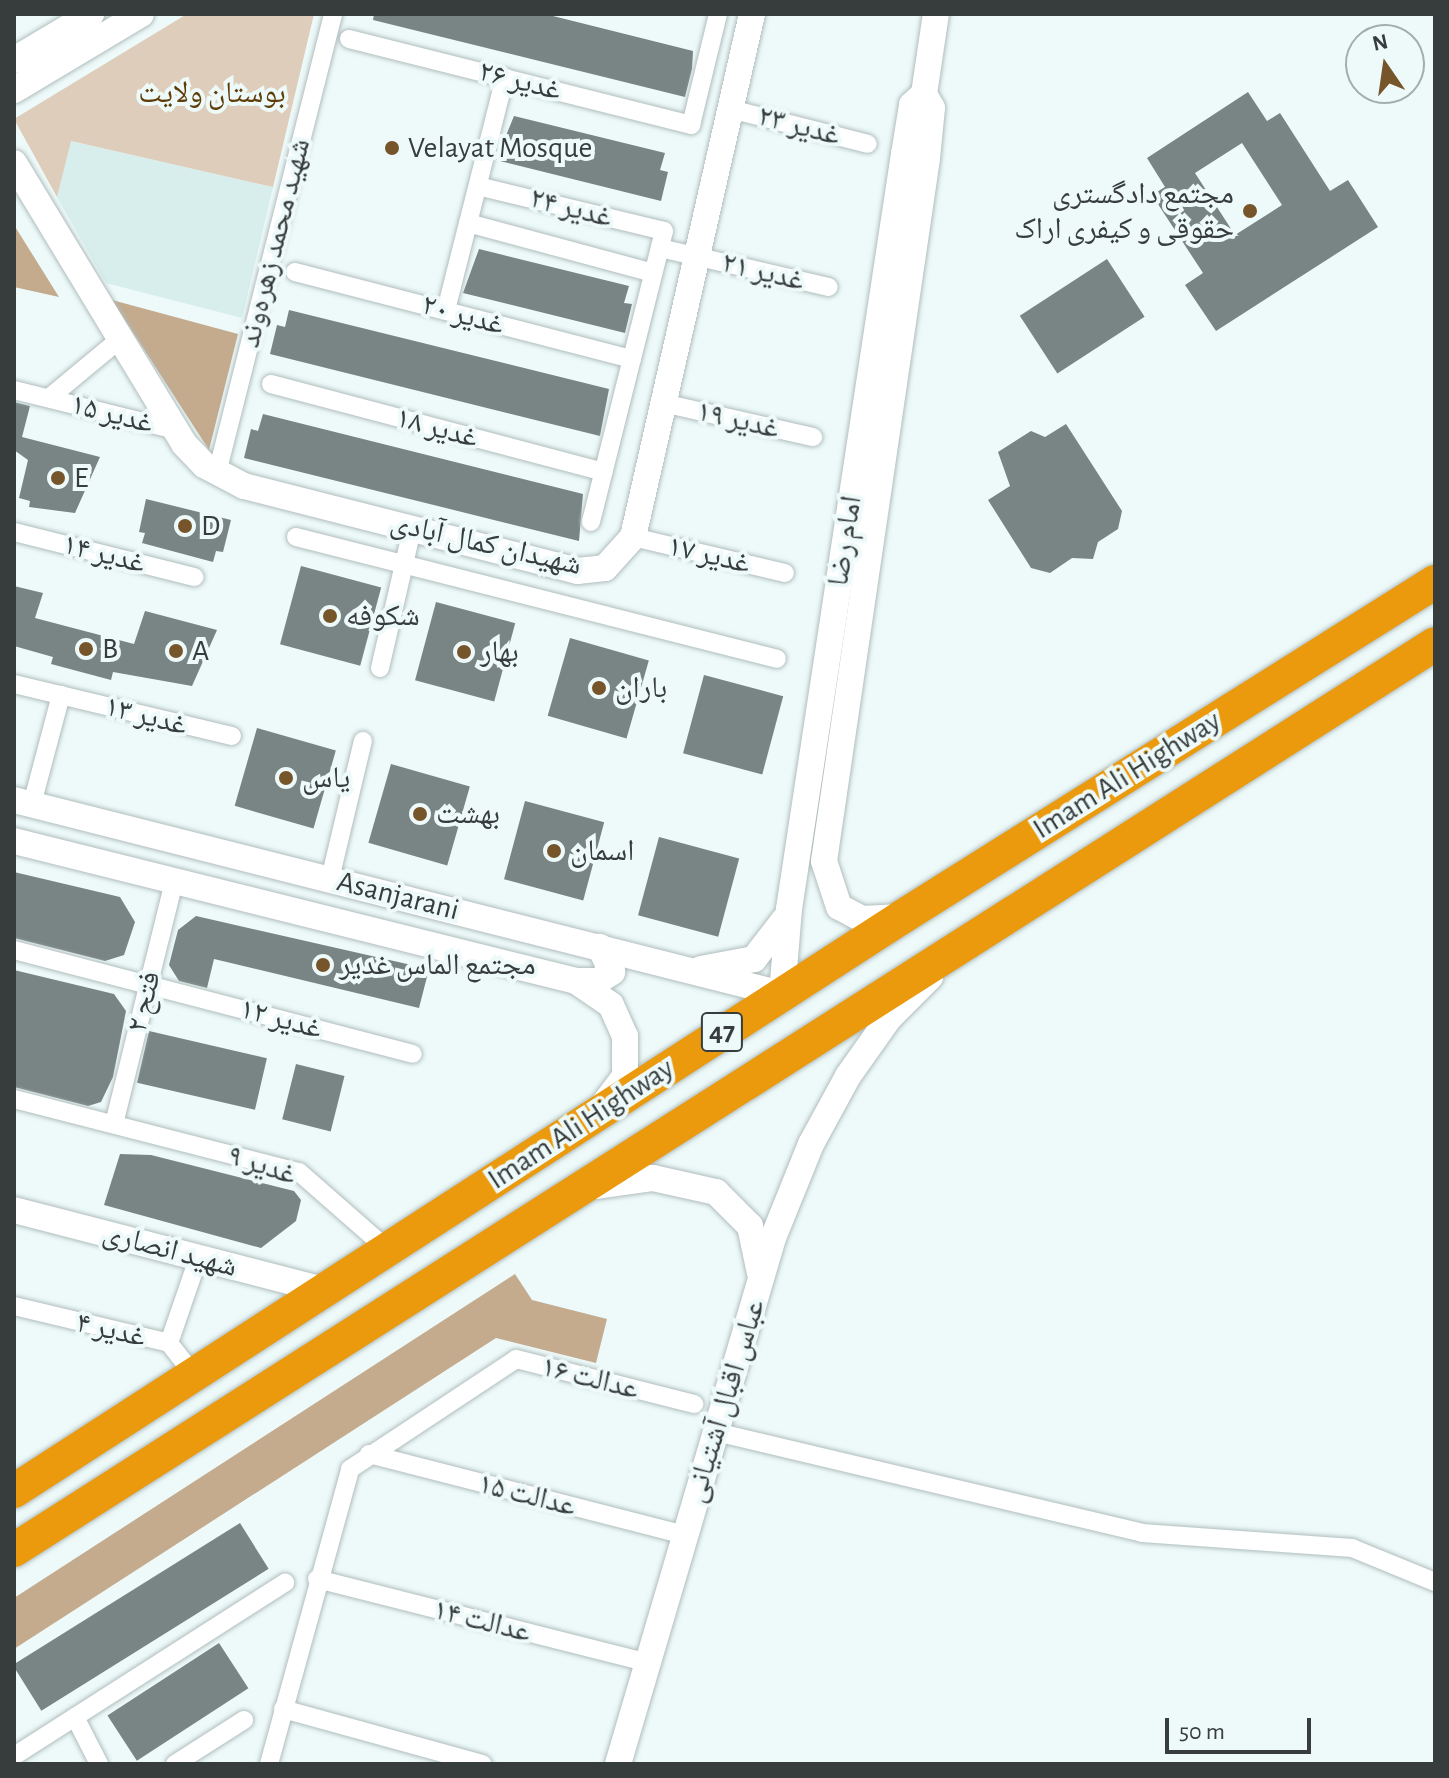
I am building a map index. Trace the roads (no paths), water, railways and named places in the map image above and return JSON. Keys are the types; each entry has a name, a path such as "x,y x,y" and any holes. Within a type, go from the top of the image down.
{"highway":[{"name":"Imam Ali Highway","path":"14,1491 902,917 1435,582"},
{"name":"Imam Ali Highway","path":"14,1550 1435,644"}],"main road":[{"path":"14,60 91,14"},
{"path":"14,90 141,14"},
{"name":"شهیدان کمال آبادی","path":"14,163 176,430 217,473 244,486 577,571 605,568 633,537 752,14"},
{"name":"امام رضا","path":"782,994 789,909 814,832 912,105 924,94 936,14"},
{"name":"Asanjarani","path":"23,802 600,947 681,972 782,994"},
{"name":"امام رضا","path":"814,832 828,888 839,907 862,919 902,917"},
{"name":"Asanjarani","path":"14,841 576,981 611,1005 625,1036 625,1076 597,1113"},
{"path":"681,972 754,959 775,939 789,909"},
{"path":"576,981 598,981 612,972 600,947"},
{"path":"761,1281 827,1111 889,1018 957,947"},
{"name":"عباس اقبال آشتیانی","path":"570,1194 626,1179 703,1186 750,1226 761,1281 618,1764"},
{"name":"شهید انصاری","path":"16,1209 323,1290"},
{"path":"14,1478 48,1469"}],"street":[{"name":"شهید محمد زهره‌وند","path":"217,473 333,14"},
{"name":"غدیر ۲۶","path":"349,39 691,125 712,15"},
{"path":"446,310 505,77"},
{"name":"غدیر ۲۳","path":"730,109 868,144"},
{"name":"غدیر ۲۴","path":"478,186 662,240 696,257"},
{"name":"غدیر ۲۴","path":"468,223 653,273"},
{"path":"591,522 662,240"},
{"name":"غدیر ۲۱","path":"696,257 829,287"},
{"name":"غدیر ۲۰","path":"295,272 632,359"},
{"name":"غدیر ۱۵","path":"49,398 120,339"},
{"name":"غدیر ۱۸","path":"271,384 604,472"},
{"name":"غدیر ۱۵","path":"14,390 176,430"},
{"name":"غدیر ۱۹","path":"663,403 813,437"},
{"path":"380,668 412,529"},
{"name":"غدیر ۱۴","path":"14,532 194,577"},
{"path":"296,537 777,659"},
{"name":"غدیر ۱۷","path":"633,537 785,573"},
{"name":"غدیر ۱۳","path":"14,684 232,736"},
{"path":"23,802 61,695"},
{"path":"330,879 363,741"},
{"name":"فتح ۲","path":"114,1124 174,881"},
{"name":"غدیر ۱۲","path":"14,950 413,1054"},
{"name":"غدیر ۹","path":"14,1099 299,1172 387,1249"},
{"path":"169,1343 198,1259"},
{"name":"غدیر ۴","path":"14,1306 169,1343 194,1375"},
{"name":"عدالت ۱۶","path":"269,1764 317,1579 350,1469 516,1359 694,1404"},
{"path":"716,1432 1142,1533 1352,1548 1435,1582"},
{"name":"عدالت ۱۵","path":"369,1454 685,1535"},
{"name":"عدالت ۱۴","path":"317,1579 648,1663"},
{"path":"14,1756 285,1583"},
{"path":"283,1709 483,1764"},
{"path":"75,1717 99,1764"},
{"path":"175,1764 244,1720"}],"place":[{"name":"Velayat Mosque","path":"392,148"},
{"name":"مجتمع دادگستری حقوقی و کیفری اراک","path":"1250,211"},
{"name":"E","path":"58,478"},
{"name":"D","path":"185,526"},
{"name":"شکوفه","path":"330,616"},
{"name":"B","path":"86,649"},
{"name":"A","path":"176,651"},
{"name":"بهار","path":"464,652"},
{"name":"باران","path":"599,688"},
{"name":"یاس","path":"286,778"},
{"name":"بهشت","path":"420,814"},
{"name":"اسمان","path":"554,851"},
{"name":"مجتمع الماس غدیر","path":"323,965"}],"park label":[{"name":"بوستان ولایت","path":"212,93"}]}
